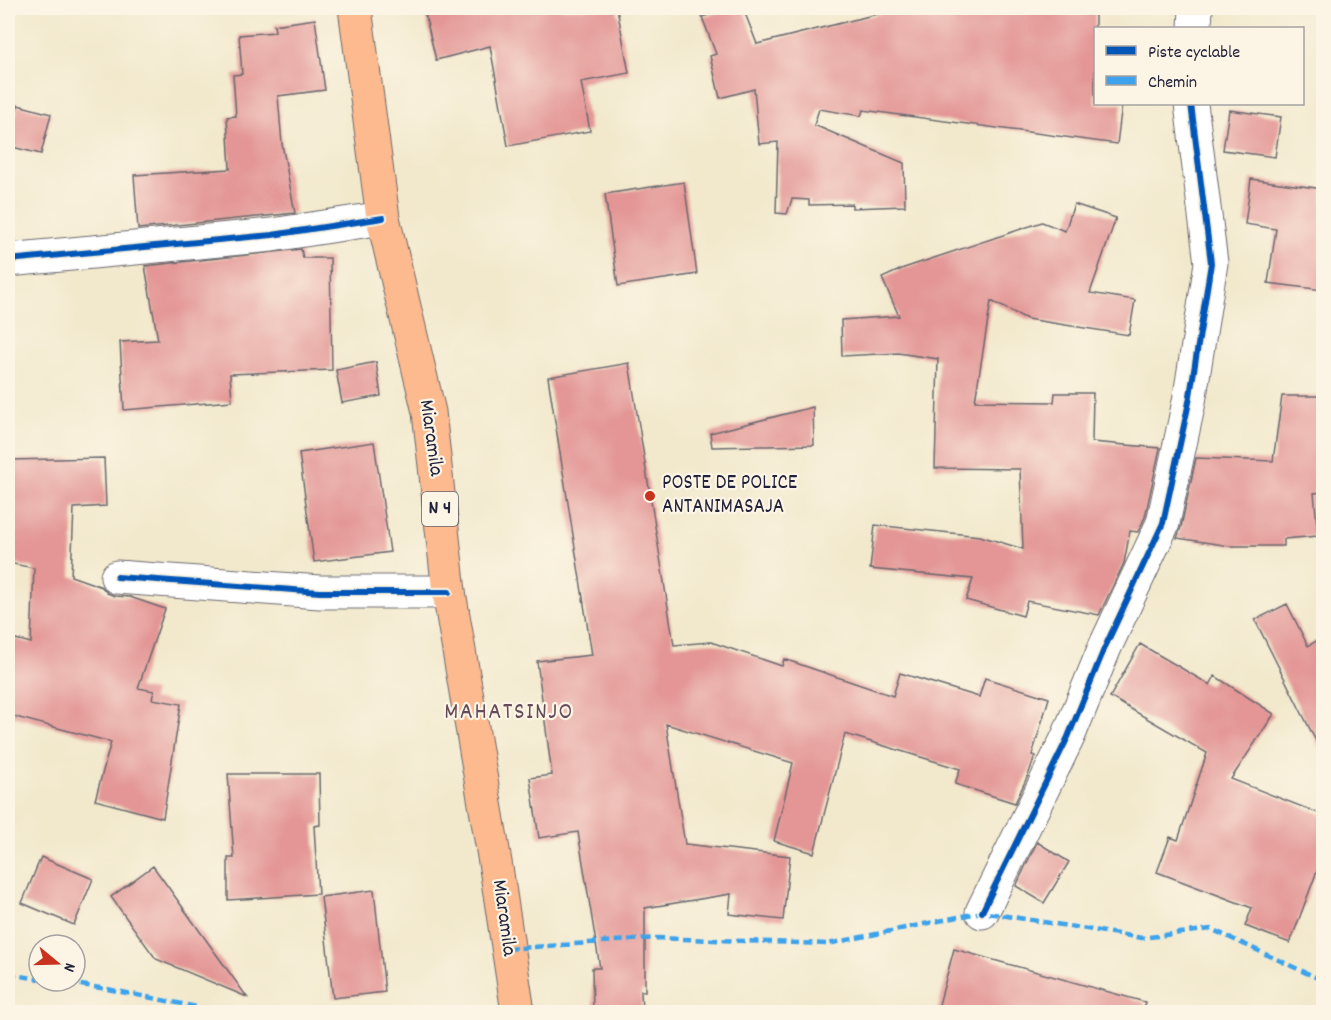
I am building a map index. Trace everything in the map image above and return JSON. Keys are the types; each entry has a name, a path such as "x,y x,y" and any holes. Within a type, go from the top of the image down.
{"main road":[{"name":"Miaramila","path":"355,8 383,218 429,412 450,592 518,1012"}],"street":[{"path":"1195,27 1196,8"},
{"path":"982,912 1068,736 1105,647 1163,523 1189,402 1211,263 1191,105"},
{"path":"8,260 272,235 383,218"},
{"path":"117,577 320,592 450,592"}],"building":[{"path":"453,8 617,8 629,73 581,82 590,131 508,146 490,46 436,60 425,14"},
{"path":"730,8 743,8 757,44 901,8 1095,8 1094,105 1122,105 1117,144 863,110 861,116 819,109 814,125 904,163 905,206 852,208 852,204 809,205 809,200 792,199 787,214 776,213 778,142 759,144 754,89 720,98 710,56 716,54 702,17"},
{"path":"315,19 325,90 278,96 282,144 295,213 138,229 134,175 230,169 227,117 236,116 233,75 242,74 239,35 275,32 274,25"},
{"path":"18,105 51,114 41,154 8,146"},
{"path":"1229,110 1281,117 1275,157 1223,150"},
{"path":"1251,179 1323,189 1323,290 1268,283 1276,229 1245,224"},
{"path":"684,182 697,274 618,286 605,194"},
{"path":"1074,204 1116,218 1090,293 1135,300 1129,335 1027,319 991,301 975,401 1054,402 1055,393 1093,393 1092,442 1160,448 1145,517 1138,532 1130,531 1124,563 1099,615 1027,601 1023,616 966,600 973,579 870,569 875,525 980,536 1023,549 1020,469 935,468 938,359 898,353 842,356 841,320 899,316 882,278 904,268 1042,222 1065,231"},
{"path":"301,249 303,258 330,258 332,370 230,374 232,401 124,410 120,342 158,340 145,266"},
{"path":"376,362 381,396 342,403 336,370"},
{"path":"629,363 674,645 711,642 782,666 784,659 893,696 900,673 979,697 985,678 1049,698 1032,755 1035,756 1015,803 955,784 960,769 845,734 814,853 774,841 793,763 666,724 685,844 790,856 783,920 729,914 731,894 645,908 645,991 641,991 642,1012 593,1012 592,968 600,968 578,832 539,838 530,778 552,775 537,661 592,655 548,377"},
{"path":"1282,396 1323,396 1323,492 1314,493 1318,536 1284,539 1284,546 1230,546 1177,538 1196,458 1273,461"},
{"path":"813,407 814,445 712,447 710,433"},
{"path":"374,442 390,552 314,562 299,453"},
{"path":"104,458 106,506 74,508 71,576 102,587 107,593 115,596 130,597 165,609 138,688 154,691 152,699 181,704 163,818 95,800 111,742 8,715 8,637 31,643 34,568 8,563 8,460"},
{"path":"1287,604 1308,646 1323,637 1323,755 1255,620"},
{"path":"1140,644 1210,685 1215,676 1274,714 1231,779 1323,815 1323,855 1290,943 1245,926 1252,908 1157,872 1170,837 1178,840 1207,753 1110,697"},
{"path":"228,774 319,774 320,825 314,826 318,894 228,900 228,858 234,858"},
{"path":"1037,842 1069,862 1044,903 1016,886"},
{"path":"41,857 93,879 74,925 22,903"},
{"path":"153,866 247,997 156,959 111,897"},
{"path":"374,890 385,992 333,998 321,897"},
{"path":"954,949 1145,1002 1144,1012 937,1012"}],"marked path":[{"path":"507,949 657,938 828,944 982,912 1142,938 1211,929 1324,981"},
{"path":"8,974 27,977"},
{"path":"87,986 222,1012"}],"cycle path":[{"path":"982,912 1068,737 1105,647 1163,523 1189,402 1211,263 1191,105"},
{"path":"8,260 272,235 383,218"},
{"path":"117,577 320,592 449,592"}],"place":[{"name":"POSTE DE POLICE ANTANIMASAJA","path":"650,496"}],"district":[{"name":"MAHATSINJO","path":"509,713"}]}
